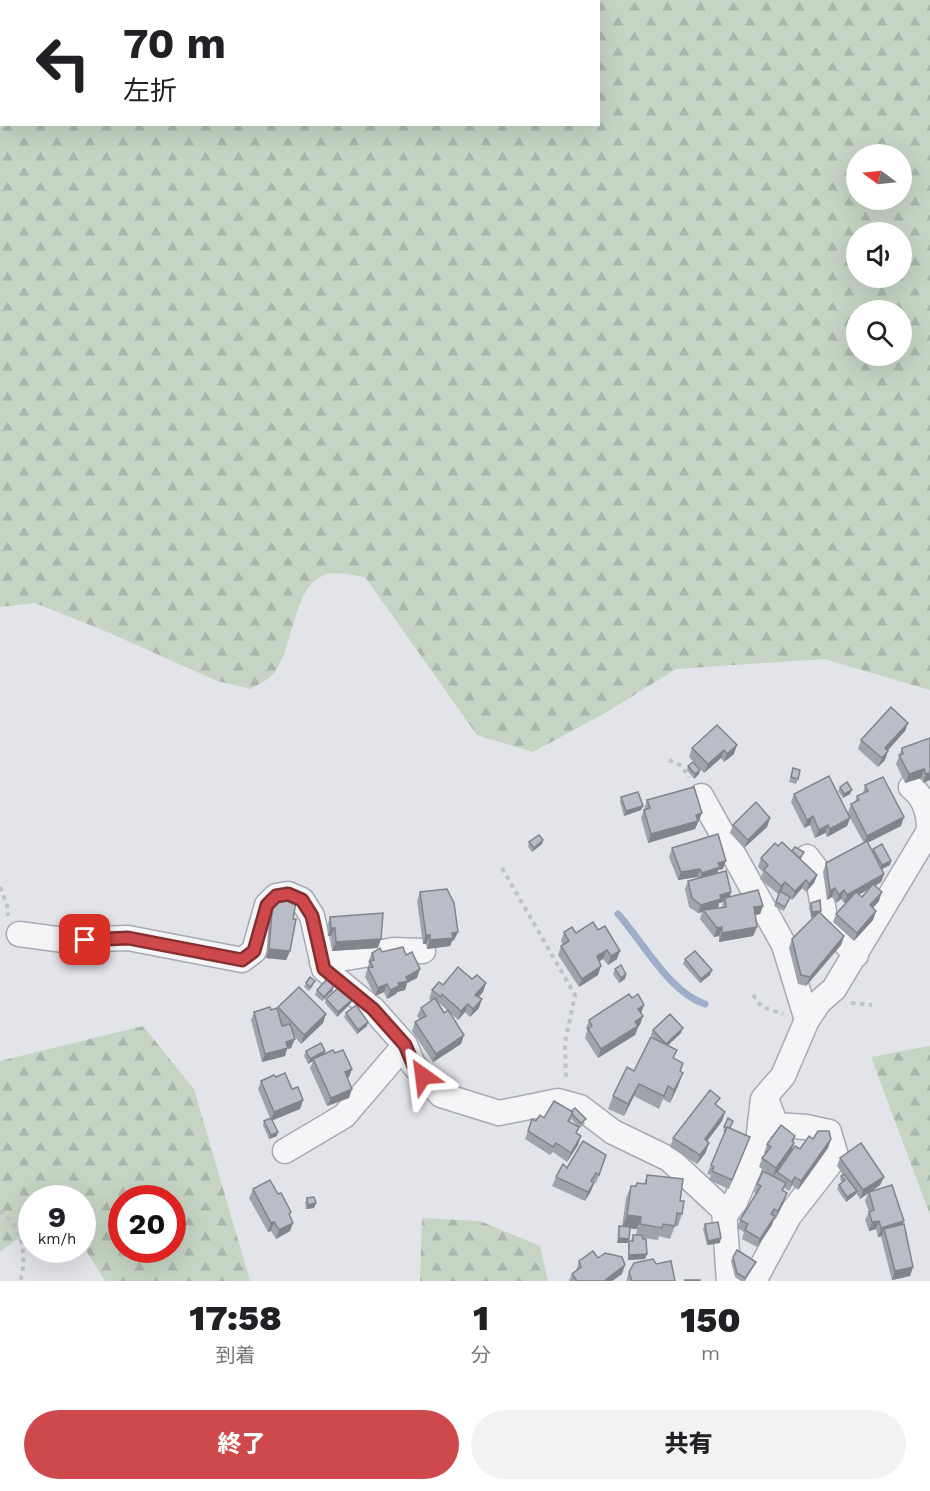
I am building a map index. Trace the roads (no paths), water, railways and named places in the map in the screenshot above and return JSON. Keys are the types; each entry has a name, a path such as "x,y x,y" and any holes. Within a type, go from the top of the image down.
{"street":[{"path":"754,1281 789,1216 836,1156 829,1132 806,1127 776,1125 763,1099 783,1076 807,1020 819,1002 834,989 856,955 929,831 929,815 921,794 911,787"},
{"path":"701,796 784,945 807,1020"},
{"path":"807,857 816,869 826,922 856,955"},
{"path":"19,934 64,940 128,938 242,960 254,951 267,905 276,896 288,894 302,900 312,916 324,969 373,1009 405,1045 413,1064 441,1095 499,1113 527,1106 564,1102 580,1107 613,1132 669,1159 724,1210 729,1281"},
{"path":"322,962 394,950 423,951"},
{"path":"285,1151 344,1116 405,1045"},
{"path":"725,1215 735,1202 757,1150 765,1104 787,1086"}],"waterway":[{"path":"618,914 669,978 692,998 705,1004"}]}
